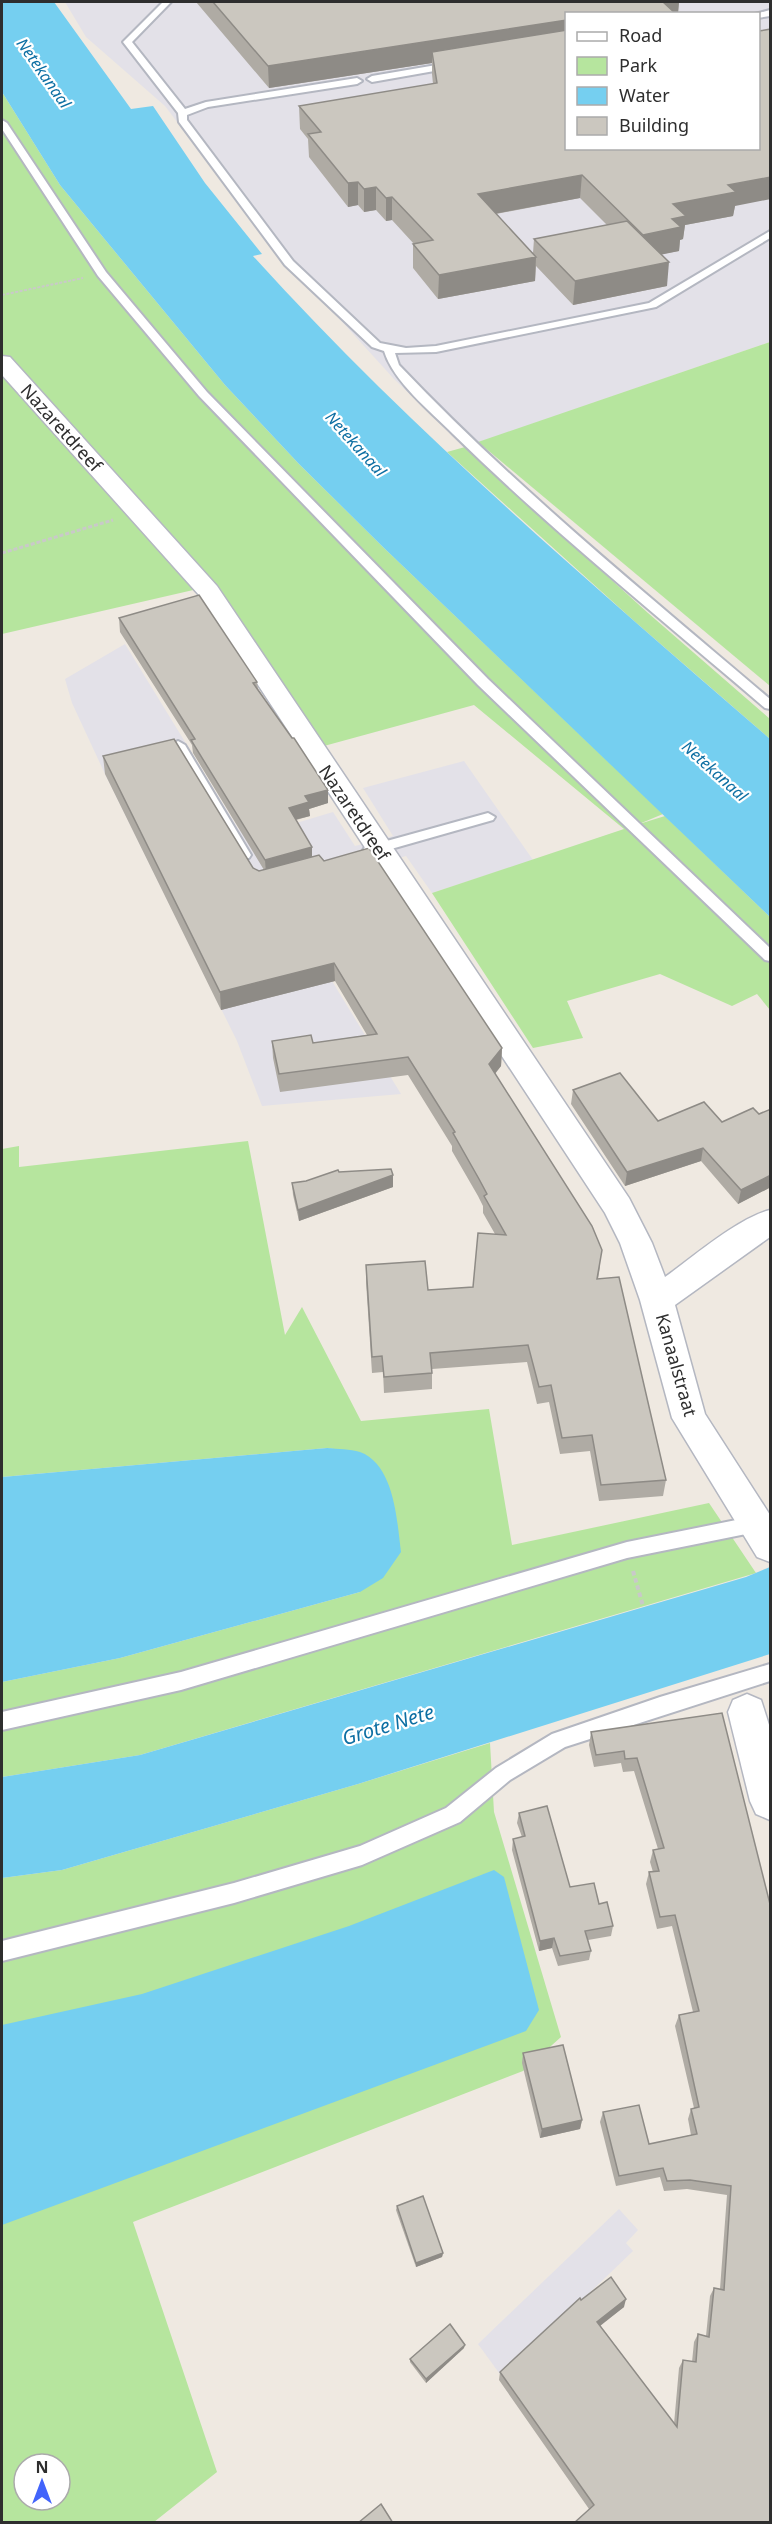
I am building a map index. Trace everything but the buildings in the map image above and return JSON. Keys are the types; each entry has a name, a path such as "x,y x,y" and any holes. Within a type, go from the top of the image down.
{"street":[{"name":"Nazaretdreef","path":"2,362 208,591 367,851 618,1207 636,1243 657,1300"},
{"name":"Kanaalstraat","path":"763,1535 689,1419 657,1300 750,1234 771,1222"},
{"path":"747,1712 771,1801"}],"lane":[{"path":"167,2 127,42 183,113 182,120 289,263 326,295 376,345 389,350 408,352 436,349 652,305 771,234"},
{"path":"372,79 463,64"},
{"path":"183,113 206,105 357,81"},
{"path":"2,123 102,274 202,394 467,665 771,956"},
{"path":"389,350 394,366 421,396 519,489 771,705"},
{"path":"178,745 249,862"},
{"path":"367,851 488,817"},
{"path":"2,1721 181,1681 627,1550 763,1535"},
{"path":"2,1951 234,1893 362,1855 453,1815 503,1774 559,1740 660,1706 771,1673"}],"path":[{"path":"2,295 102,274"},
{"path":"2,553 137,512"},
{"path":"627,1550 643,1606"}],"shaded area":[{"path":"65,2 770,2 770,342 465,447 394,379 256,227 165,106 86,37"},
{"path":"125,644 239,830 288,817 293,824 333,812 355,846 393,836 363,788 464,761 533,860 432,893 406,856 277,891 401,1094 262,1106 237,1041 72,703 65,679"},
{"path":"619,2209 638,2230 626,2243 633,2251 502,2377 478,2344"}],"green space":[{"path":"2,92 60,185 225,385 299,464 384,548 663,814 639,824 665,816 770,917 770,1010 757,994 732,1006 660,974 567,1001 583,1038 533,1048 432,893 624,829 474,705 324,746 215,585 2,634"},
{"path":"770,342 770,686 478,442"},
{"path":"465,447 648,613 770,719 770,739 633,620 447,452"},
{"path":"248,1141 285,1335 302,1307 361,1421 489,1409 512,1545 709,1503 756,1573 140,1755 2,1777 2,1682 120,1658 360,1592 361,1453 327,1448 2,1477 2,1149 19,1146 19,1167"},
{"path":"490,1743 494,1812 561,2037 523,2071 133,2222 217,2472 154,2522 2,2522 2,1878 62,1870"}],"water":[{"name":"Netekanaal","path":"2,2 54,2 131,109 153,106 205,183 262,254 253,256 313,321 439,445 504,505 770,739 770,917 384,548 299,464 225,385 60,185 2,92"},
{"path":"327,1448 360,1452 372,1459 381,1469 387,1481 395,1511 401,1552 383,1578 360,1592 120,1658 2,1682 2,1477"},
{"name":"Grote Nete","path":"770,1567 770,1654 358,1784 62,1870 2,1878 2,1777 140,1755 746,1577"},
{"path":"494,1870 504,1877 539,2010 526,2031 2,2225 2,2025 142,1994 349,1926"}]}
